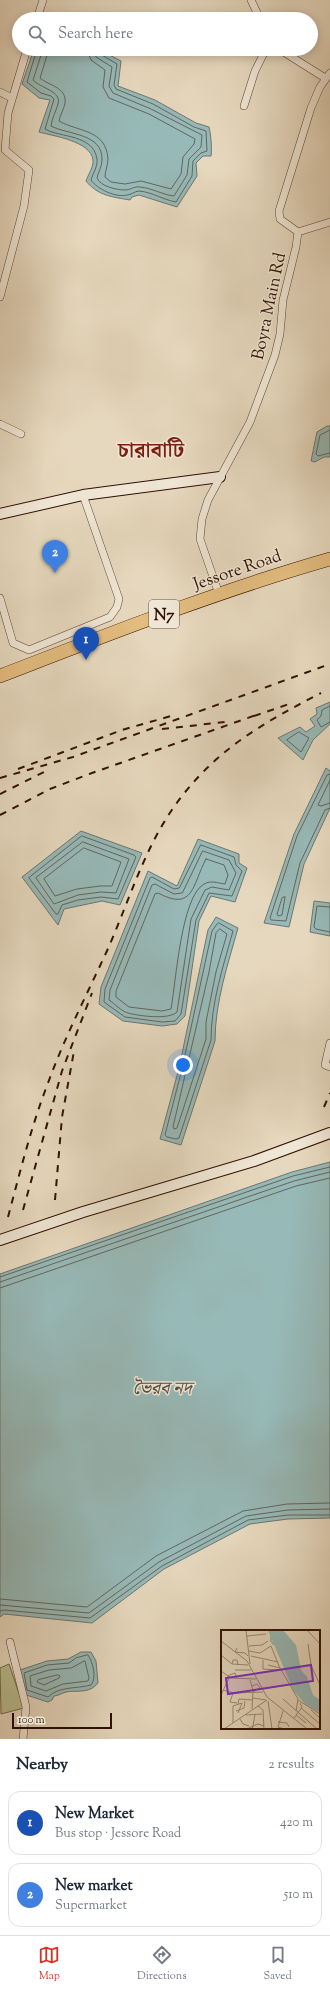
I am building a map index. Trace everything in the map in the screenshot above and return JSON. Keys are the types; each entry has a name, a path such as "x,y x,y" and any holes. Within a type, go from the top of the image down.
{"highway":[{"name":"Jessore Road","path":"0,676 219,594 330,559"},
{"name":"Jessore Road","path":"0,683 146,628 267,586 330,567"}],"street":[{"path":"39,12 43,0"},
{"path":"251,0 257,12"},
{"path":"0,297 24,206 29,170 5,150 8,113 25,56"},
{"path":"244,106 255,71 262,56"},
{"path":"292,56 328,75"},
{"name":"Boyra Main Rd","path":"219,594 200,539 202,519 208,500 250,422 275,355 280,334 283,300 296,247 298,232 280,219 279,211 311,108 328,75"},
{"path":"0,92 12,98"},
{"path":"298,232 330,222"},
{"path":"0,424 21,434"},
{"path":"0,514 83,495 220,477"},
{"path":"0,598 14,643 30,650 110,617 117,607 119,599 83,495"},
{"path":"30,650 32,663"},
{"path":"330,1043 325,1065 330,1067"},
{"path":"0,1240 83,1212 254,1161 330,1133"},
{"path":"10,1642 26,1707 23,1739"}],"green space":[{"path":"9,1664 24,1708 1,1714 0,1668"}],"water":[{"path":"32,56 111,56 121,61 118,86 155,100 196,123 209,127 211,156 203,156 196,163 197,176 177,207 139,195 132,197 130,200 106,195 96,190 86,181 92,168 93,160 91,154 86,148 70,140 39,132 50,100 39,98 22,84"},
{"path":"327,426 330,426 330,457 324,457 315,462 311,461 317,432"},
{"path":"330,702 330,724 313,740 303,760 278,738 300,727 306,732 315,726 310,719 317,714 316,708"},
{"path":"326,768 330,771 330,808 304,864 289,927 264,923 294,834"},
{"path":"81,831 142,853 120,905 102,901 64,909 58,925 22,877"},
{"path":"198,839 239,854 239,863 247,868 235,902 211,896 199,921 185,1016 177,1024 162,1026 123,1021 99,1004 101,987 148,871 177,886"},
{"path":"314,901 330,903 330,936 310,932"},
{"path":"216,917 238,928 226,969 217,1012 215,1041 181,1145 160,1139 179,1068 208,930"},
{"name":"ভৈরব নদ","path":"330,1162 330,1518 288,1519 250,1524 164,1569 92,1623 4,1614 0,1617 0,1274 292,1172"},
{"path":"81,1652 91,1652 96,1661 98,1683 91,1689 64,1692 54,1696 52,1700 48,1702 23,1694 20,1670 47,1661 68,1659"}],"railway":[{"path":"0,778 73,757 330,664"},
{"path":"8,1217 31,1133 54,1067 115,933 148,852 169,814 197,778 229,749 246,736 282,714 321,693"},
{"path":"254,716 292,703"},
{"path":"0,815 50,789 259,714"},
{"path":"18,769 122,730 171,716"},
{"path":"162,729 225,722"},
{"path":"0,794 50,769"},
{"path":"23,1210 62,1071 92,993"},
{"path":"55,1200 62,1117 74,1051"},
{"path":"324,1107 330,1093"}],"place":[{"name":"New market","path":"55,573"},
{"name":"New Market","path":"86,660"}],"district":[{"name":"চারাবাটি","path":"151,450"}]}
